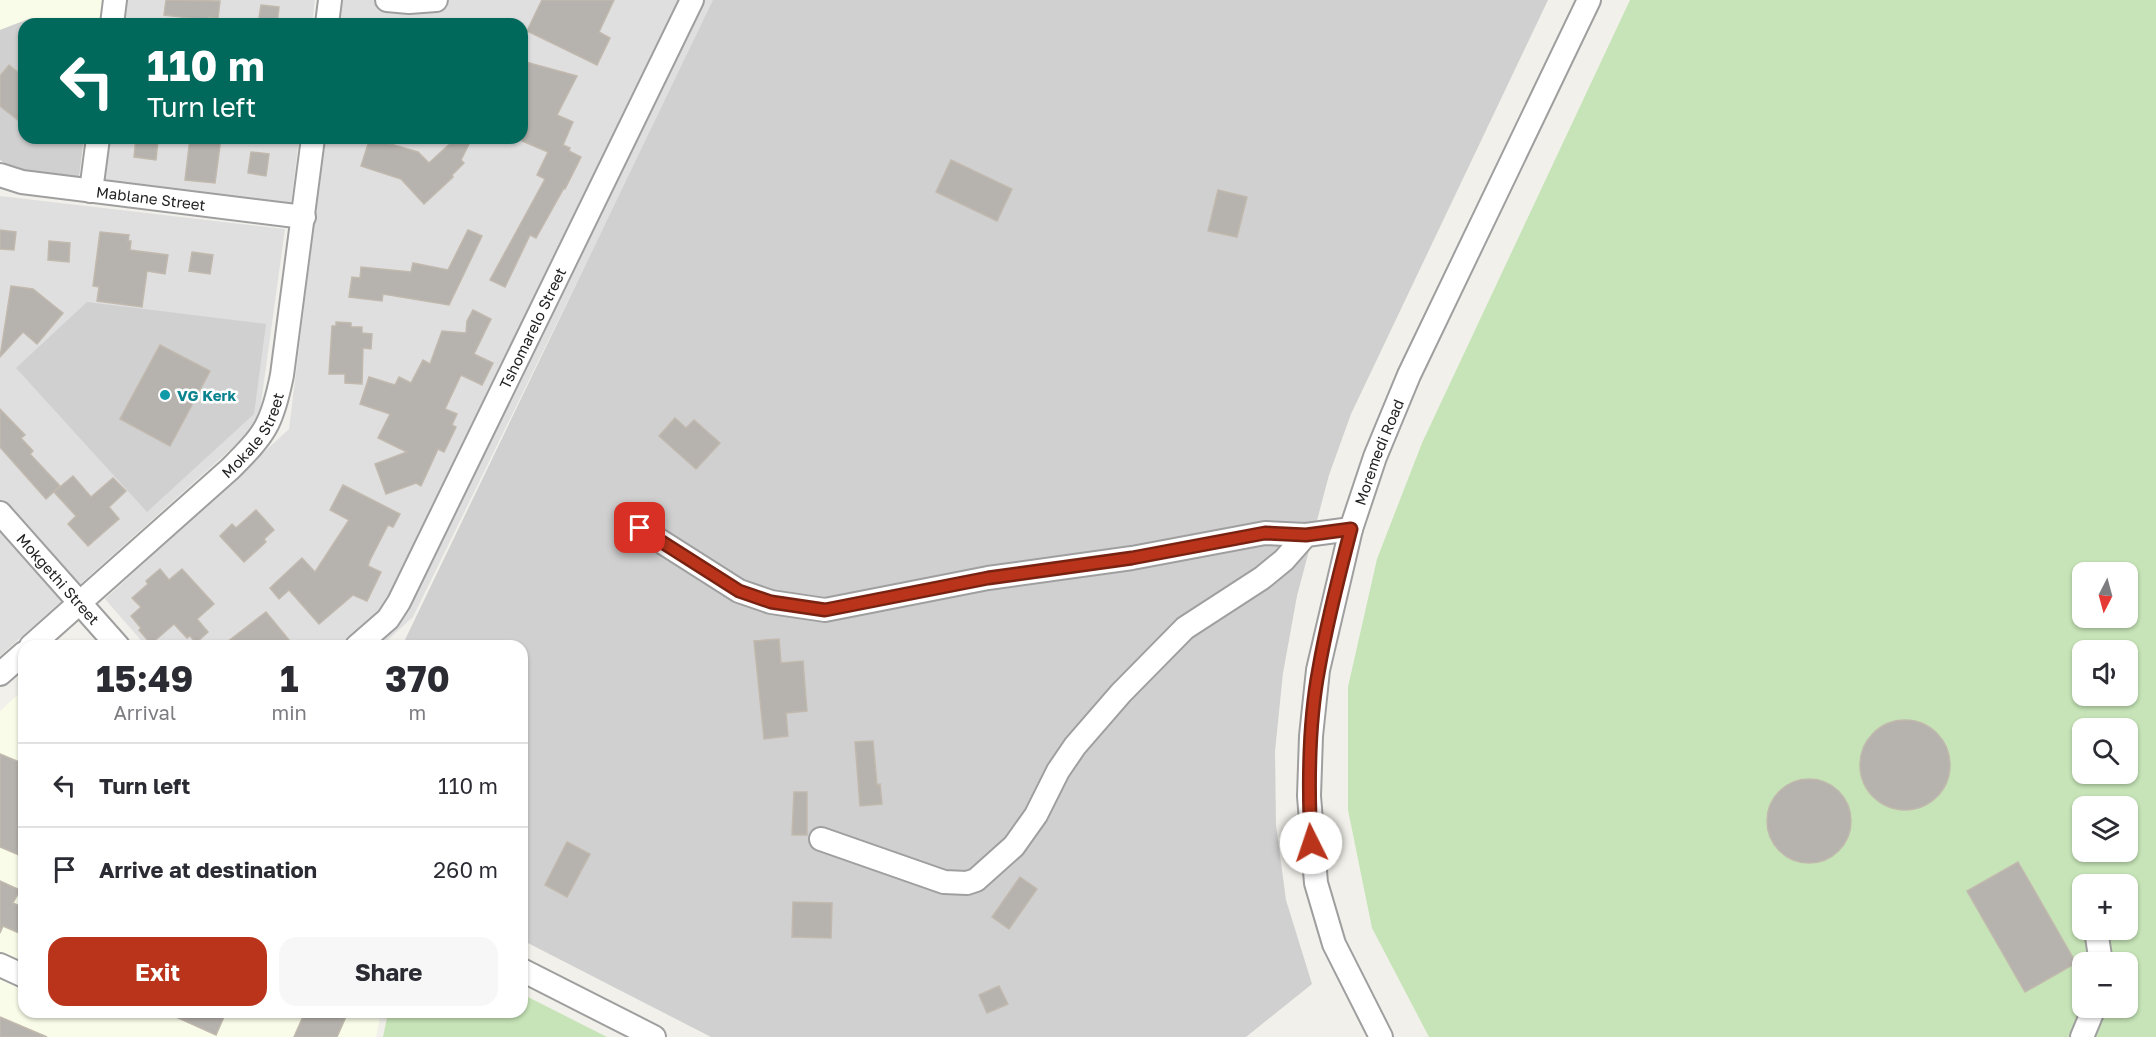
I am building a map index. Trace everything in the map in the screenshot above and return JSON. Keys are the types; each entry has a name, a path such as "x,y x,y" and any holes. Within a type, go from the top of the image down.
{"street":[{"path":"113,18 115,0"},
{"path":"328,18 330,0"},
{"path":"387,0 409,2 436,0"},
{"name":"Tshomarelo Street","path":"364,640 388,619 399,602 692,0"},
{"name":"Moremedi Road","path":"1381,1037 1334,944 1316,883 1309,796 1311,736 1318,670 1351,529 1375,457 1409,375 1589,0"},
{"path":"92,191 97,144"},
{"name":"Mokale Street","path":"38,640 230,469 267,428 275,408 282,375 312,144"},
{"name":"Mablane Street","path":"0,175 22,182 304,217"},
{"name":"Mokgethi Street","path":"0,513 113,640"},
{"path":"640,528 739,591 771,602 825,610 988,578 1132,558 1265,533 1306,535 1351,529"},
{"path":"820,838 944,882 967,883 976,880 1014,846 1036,815 1058,771 1075,746 1121,693 1185,628 1262,578 1284,560 1306,535"},
{"path":"0,674 18,658"},
{"path":"0,965 18,973"},
{"path":"528,973 654,1037"},
{"path":"2082,1037 2090,1018"}],"shaded area":[{"path":"0,0 102,0 100,18 18,18 18,23 0,30"},
{"path":"125,0 315,0 313,18 123,18"},
{"path":"342,0 715,0 413,617 388,640 141,640 105,599 289,429 324,144 528,144 528,18 340,18"},
{"path":"713,0 1548,0 1351,414 1329,475 1297,596 1283,673 1275,751 1276,825 1286,900 1312,984 1246,1037 711,1037 528,943 528,640 405,640"},
{"path":"18,23 18,144 83,144 79,178 14,170 0,160 0,30"},
{"path":"107,144 298,144 291,205 102,182"},
{"path":"0,196 285,229 258,425 0,656"},
{"path":"87,302 266,324 254,414 147,512 16,368"},
{"path":"18,694 18,1018 380,1018 376,1037 0,1037 0,711"}],"green space":[{"path":"1630,0 2156,0 2156,1037 1429,1037 1372,928 1348,810 1348,687 1377,559 1422,443"},
{"path":"528,997 607,1037 383,1037 387,1018 528,1018"}],"building":[{"path":"166,0 220,1 218,18 164,15"},
{"path":"542,0 614,0 599,32 610,38 597,65 528,31"},
{"path":"261,5 279,7 278,18 259,18"},
{"path":"528,63 577,76 557,115 573,122 563,145 581,157 536,238 530,235 505,287 490,280 545,179 537,175 548,152 528,144"},
{"path":"9,65 18,72 18,120 0,106 0,76"},
{"path":"135,144 158,144 156,160 134,157"},
{"path":"189,144 220,144 215,183 185,180"},
{"path":"368,144 391,144 418,152 429,163 450,144 469,144 461,160 464,163 452,175 453,177 424,204 401,179 361,166"},
{"path":"251,152 269,154 266,176 248,173"},
{"path":"951,160 1012,189 997,221 936,192"},
{"path":"1218,190 1247,197 1237,237 1208,231"},
{"path":"0,230 16,232 14,250 0,249"},
{"path":"468,230 482,236 449,305 383,294 382,301 349,297 352,277 360,278 361,267 411,272 413,263 448,270"},
{"path":"100,232 129,235 130,250 168,255 165,274 147,271 142,307 97,301 99,287 93,286"},
{"path":"49,241 70,243 69,262 48,260"},
{"path":"192,252 213,255 210,274 189,271"},
{"path":"11,286 33,289 63,313 37,344 23,332 0,357"},
{"path":"473,310 491,319 474,354 493,363 482,385 461,375 445,409 457,414 452,425 456,427 444,452 438,449 421,486 416,483 386,494 375,464 407,452 378,438 390,414 360,404 369,377 395,385 399,377 411,383 423,360 430,364 442,331 466,333 467,321"},
{"path":"336,322 351,323 351,327 362,327 362,333 372,334 371,349 363,348 362,384 345,383 345,374 329,374 332,326 336,326"},
{"name":"VG Kerk","path":"160,345 210,371 170,446 120,419"},
{"path":"0,409 25,435 21,438 33,451 30,454 60,486 46,499 0,447"},
{"path":"675,418 686,428 694,420 720,443 696,469 659,436"},
{"path":"73,476 91,497 113,478 126,491 109,507 119,519 88,546 68,524 76,516 54,492"},
{"path":"343,485 400,514 393,527 388,525 370,560 368,566 381,572 367,601 353,595 319,624 289,590 279,599 270,588 302,558 315,572 349,520 330,510"},
{"path":"256,510 274,530 264,539 266,542 244,562 220,536 232,524 236,528"},
{"path":"160,569 169,580 182,569 214,604 197,619 208,632 199,640 193,640 190,636 187,638 174,624 156,640 148,640 131,616 141,607 132,598 148,584 146,581"},
{"path":"266,612 289,640 230,640"},
{"path":"779,639 781,663 803,661 807,711 786,713 788,736 764,739 754,641"},
{"path":"1905,720 1930,728 1942,740 1950,765 1942,790 1930,802 1905,810 1880,802 1868,790 1860,765 1868,740 1880,728"},
{"path":"873,741 877,785 880,784 882,804 860,806 855,742"},
{"path":"0,754 18,762 18,854 0,847"},
{"path":"1809,779 1825,782 1844,798 1851,821 1848,837 1832,856 1809,863 1793,860 1774,844 1767,821 1770,805 1786,786"},
{"path":"794,792 807,792 807,835 792,835"},
{"path":"567,842 590,854 567,897 545,885"},
{"path":"2018,862 2072,956 2072,965 2025,992 1967,891"},
{"path":"1020,877 1037,889 1009,929 992,917"},
{"path":"0,881 18,889 13,903 18,905 18,932 3,926 0,933"},
{"path":"793,902 832,903 831,938 792,937"},
{"path":"999,986 1008,1004 987,1013 979,995"},
{"path":"0,1017 47,1037 0,1037"},
{"path":"178,1018 223,1018 216,1035"},
{"path":"302,1018 345,1018 337,1037 294,1037"}],"place":[{"name":"VG Kerk","path":"165,395"}],"route":[{"path":"640,528 739,591 771,602 825,610 988,578 1132,558 1265,533 1306,535 1351,529 1318,670 1311,736 1309,796 1311,843"}]}
